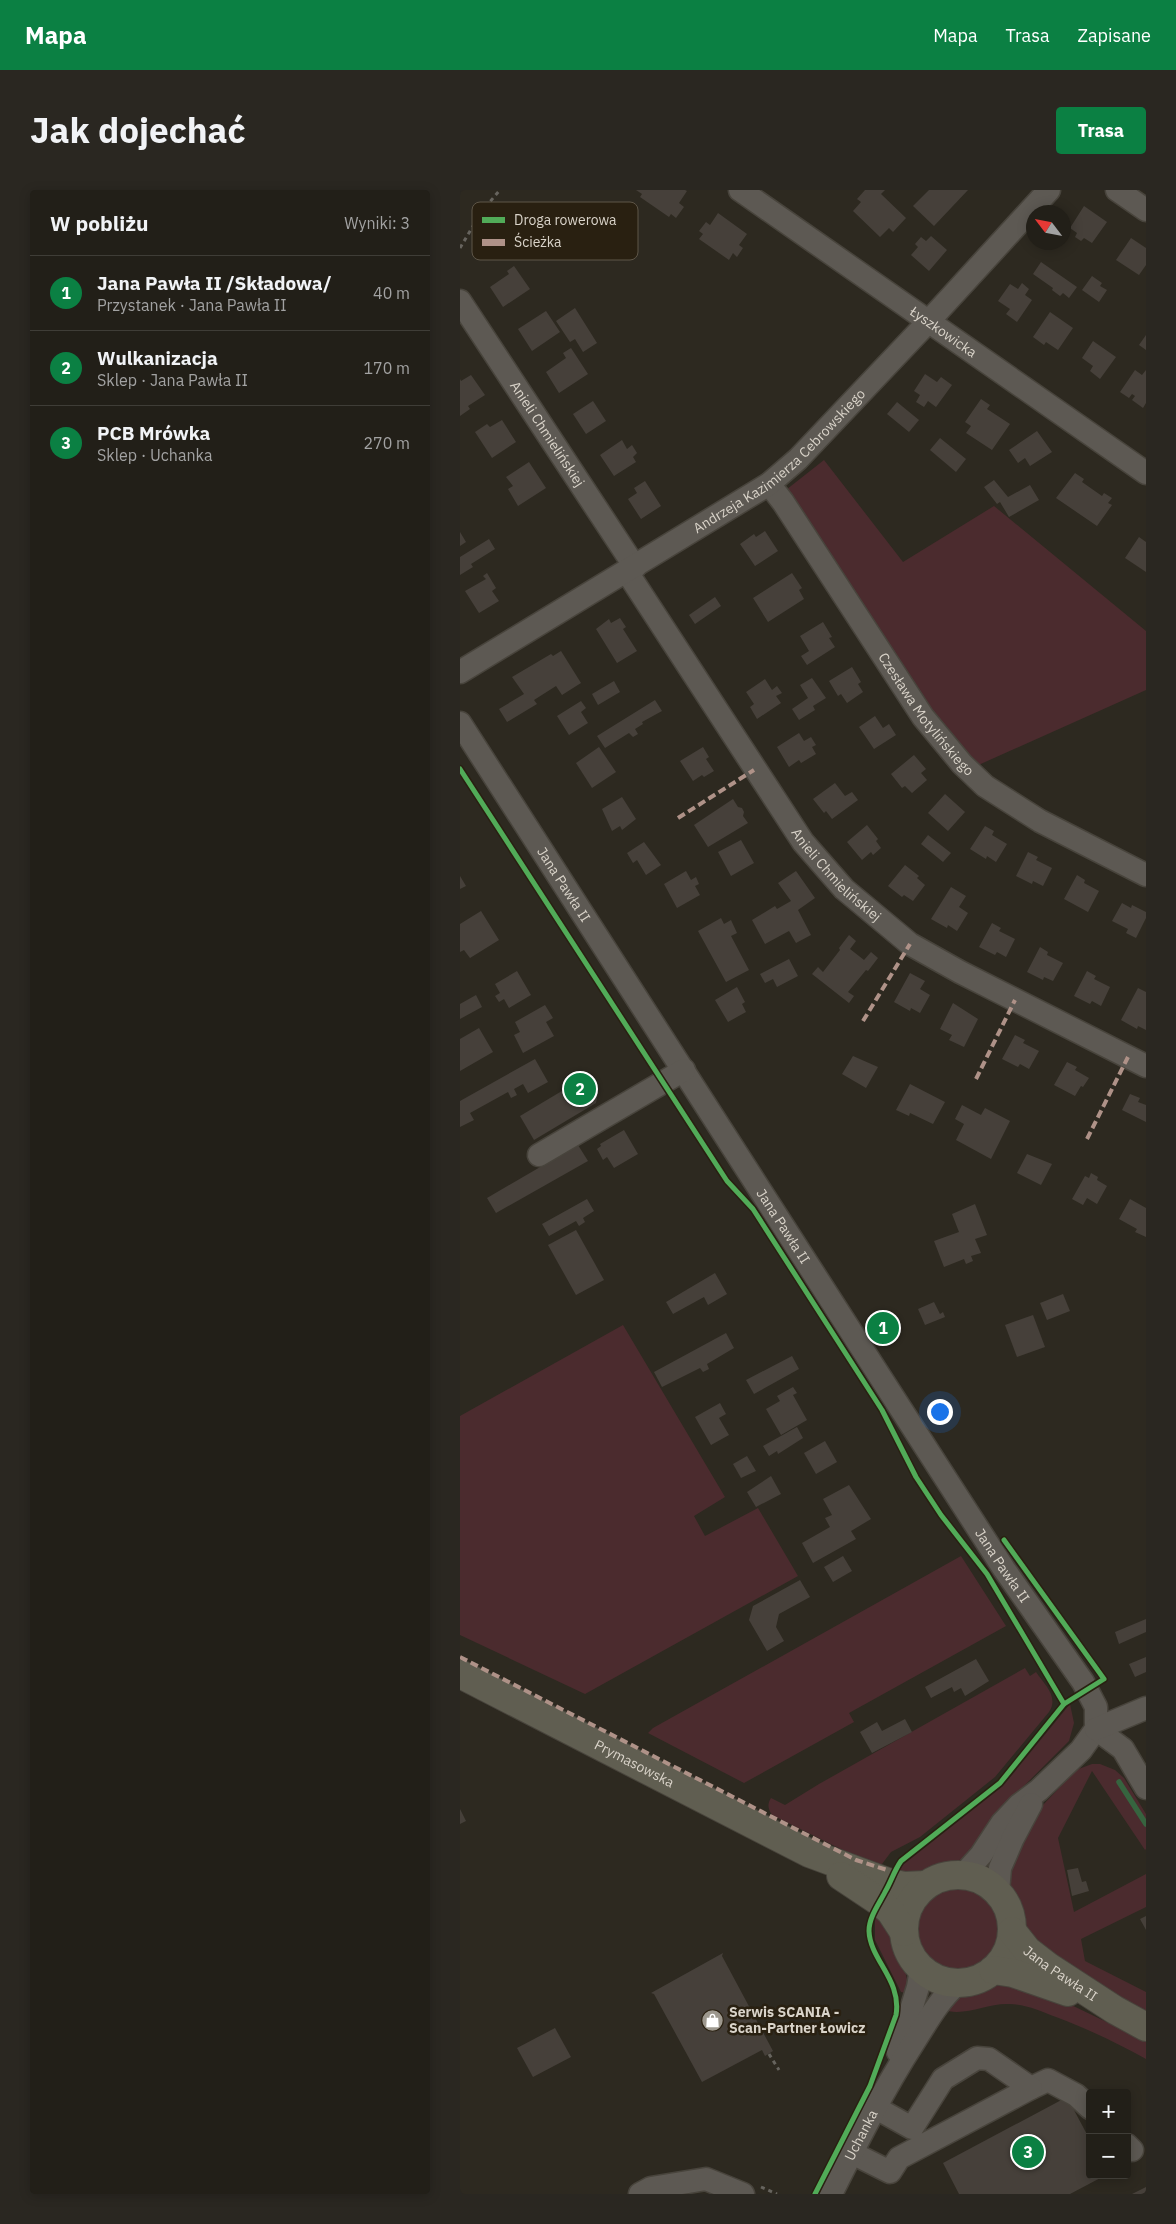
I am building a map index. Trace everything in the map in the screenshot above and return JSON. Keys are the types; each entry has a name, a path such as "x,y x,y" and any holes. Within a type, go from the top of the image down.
{"main road":[{"name":"Prymasowska","path":"460,1674 809,1853 890,1883 904,1886 926,1884"},
{"name":"Prymasowska","path":"809,1853 880,1902 890,1912 904,1932"},
{"path":"963,1875 982,1880 998,1892 1009,1910 1012,1931 1007,1952 993,1970 977,1980 958,1983 944,1982 932,1977 921,1969 909,1952 904,1932 906,1914 914,1897 926,1884 944,1876 963,1875"},
{"name":"Jana Pawła II","path":"1012,1931 1027,1950 1049,1967 1114,2010 1146,2027"},
{"name":"Jana Pawła II","path":"993,1970 1013,1973 1114,2010"}],"street":[{"name":"Łyszkowicka","path":"740,190 1146,473"},
{"name":"Andrzeja Kazimierza Cebrowskiego","path":"460,672 631,570 769,484 798,459 1050,190"},
{"path":"1117,190 1146,210"},
{"name":"Anieli Chmielińskiej","path":"460,301 803,842 844,889 910,944 960,972 1146,1066"},
{"name":"Czesława Motylińskiego","path":"769,484 783,502 923,717 962,764 985,786 1040,821 1146,875"},
{"name":"Jana Pawła II","path":"460,723 1004,1569 1088,1690 1096,1707 1096,1729"},
{"path":"539,1155 684,1070"},
{"path":"963,1875 981,1855 1002,1823 1081,1750 1096,1729 1146,1708"},
{"path":"1096,1729 1123,1749 1146,1788"},
{"path":"998,1892 1000,1868 1038,1790"},
{"name":"Uchanka","path":"891,2077 918,1987 921,1969"},
{"name":"Uchanka","path":"831,2194 891,2077 933,2011 945,1995 958,1983"},
{"path":"876,2108 912,2128 943,2079 977,2058 989,2059 1031,2088"},
{"path":"852,2153 890,2172 899,2158 1048,2080 1076,2095 1086,2104"},
{"path":"640,2194 651,2188 680,2189 706,2179 743,2194"}],"path":[{"path":"490,202 500,190"},
{"path":"460,248 472,228"},
{"path":"769,2054 779,2070"}],"shaded area":[{"path":"824,460 903,562 994,506 1146,631 1146,690 974,767 932,715 777,497"},
{"path":"623,1325 725,1497 694,1516 705,1536 758,1508 798,1576 585,1694 460,1635 460,1416"},
{"path":"961,1556 1006,1626 849,1713 854,1722 744,1783 648,1733 653,1728"},
{"path":"1025,1668 1030,1676 1036,1672 1050,1691 1052,1707 1049,1712 995,1777 920,1837 891,1852 879,1868 772,1815 769,1809 771,1798 785,1805"},
{"path":"1070,1704 1074,1723 1069,1741 1023,1787 965,1858 920,1874 897,1876 904,1864 1003,1786"},
{"path":"1092,1764 1100,1764 1115,1770 1124,1778 1146,1814 1146,1849 1092,1771 1058,1838 1074,1912 1146,1874 1146,1907 1081,1939 1085,1961 1146,1992 1146,2011 1054,1961 1024,1930 1018,1903 1009,1885 1010,1863 1028,1826 1043,1805 1076,1770"},
{"path":"957,1888 980,1895 986,1900 991,1906 998,1929 991,1952 986,1958 980,1963 957,1970 934,1963 928,1958 923,1952 916,1929 923,1906 928,1900 934,1895"},
{"path":"879,1910 891,1930 896,1952 905,1969 908,1985 907,1993 901,1992 875,1940 875,1919"},
{"path":"994,1984 1038,1989 1146,2041 1146,2059 1091,2031 1045,2012 1015,2004 1000,2004 958,2012 942,2009 956,1997"}],"building":[{"path":"636,190 687,191 679,203 684,207 676,218 671,214 669,217 640,197 642,194"},
{"path":"865,190 885,190 881,194 906,218 893,232 889,228 880,237 853,211 861,202 857,199"},
{"path":"929,190 968,190 934,226 913,206"},
{"path":"1084,206 1107,222 1092,243 1084,238 1081,241 1075,237 1077,233 1071,229"},
{"path":"718,213 747,234 739,245 743,248 737,257 733,253 729,260 699,239 703,234 699,231 706,222 710,225"},
{"path":"931,236 947,250 929,271 911,255 918,247 915,244 921,237 926,241"},
{"path":"1131,238 1146,248 1146,265 1139,275 1116,260"},
{"path":"1041,262 1077,287 1069,298 1063,293 1060,296 1052,290 1053,288 1033,274"},
{"path":"514,266 530,289 503,307 490,287 509,274 507,271"},
{"path":"1092,276 1102,283 1100,286 1107,290 1099,302 1082,290"},
{"path":"1022,283 1029,289 1025,295 1032,300 1017,322 1006,314 1010,309 998,301 1010,284 1018,289"},
{"path":"575,308 597,343 583,352 575,339 570,342 556,321"},
{"path":"546,311 560,332 532,351 518,329"},
{"path":"1050,312 1073,328 1058,350 1046,342 1044,345 1033,337"},
{"path":"1146,335 1146,350 1139,345"},
{"path":"1093,341 1116,357 1100,379 1090,371 1093,366 1082,358"},
{"path":"571,348 588,374 559,393 546,372 566,358 563,353"},
{"path":"1135,370 1142,375 1146,370 1146,403 1143,408 1132,400 1135,396 1132,394 1129,398 1120,392"},
{"path":"925,374 937,382 941,377 952,385 936,407 928,401 924,407 916,402 920,395 914,391"},
{"path":"471,375 485,395 468,406 470,409 460,416 460,379 461,381"},
{"path":"981,399 990,405 987,409 1010,424 992,450 966,433 971,426 965,422"},
{"path":"593,401 606,421 586,434 573,414"},
{"path":"897,402 919,420 909,432 887,414"},
{"path":"502,420 516,442 492,458 475,432 487,424 490,427"},
{"path":"1037,431 1052,452 1030,466 1025,458 1018,463 1009,450"},
{"path":"940,438 966,459 956,472 930,450"},
{"path":"622,440 627,449 632,445 637,453 633,457 636,462 614,476 600,455"},
{"path":"529,462 546,488 518,506 508,489 513,486 506,477"},
{"path":"1075,473 1084,479 1082,482 1102,496 1104,493 1112,498 1108,503 1112,505 1097,526 1056,498"},
{"path":"994,480 1008,497 1030,485 1039,500 1009,517 1000,502 997,504 984,487"},
{"path":"645,481 661,506 641,519 628,499 637,493 634,488"},
{"path":"765,531 778,551 755,566 740,544 754,534 756,537"},
{"path":"460,532 466,542 460,546"},
{"path":"1139,537 1146,542 1146,572 1125,558"},
{"path":"489,539 495,549 471,564 473,567 460,575 460,557"},
{"path":"487,573 496,588 492,591 499,601 479,613 465,591 486,579 483,576"},
{"path":"792,573 802,588 799,590 804,599 768,622 753,598"},
{"path":"715,597 721,606 695,624 689,615"},
{"path":"620,618 626,627 623,629 637,651 617,663 596,629 609,619 611,623"},
{"path":"823,622 832,637 829,638 835,647 807,665 801,656 809,651 800,636"},
{"path":"561,651 581,683 562,695 556,686 534,700 537,704 507,722 499,709 524,694 512,677 551,654 553,656"},
{"path":"852,667 861,682 858,684 863,692 847,703 841,694 838,696 829,681"},
{"path":"812,678 826,698 813,706 815,710 799,720 792,709 808,698 800,685"},
{"path":"765,679 772,690 777,686 782,693 776,696 781,703 757,719 750,707 754,704 746,692"},
{"path":"614,681 620,692 598,705 592,694"},
{"path":"655,700 662,711 642,722 643,724 635,729 638,734 633,737 629,733 605,748 597,736"},
{"path":"581,701 586,708 581,712 588,723 569,735 557,716"},
{"path":"875,716 883,728 889,724 896,735 874,749 859,727"},
{"path":"799,733 804,741 811,737 816,745 812,747 816,754 801,763 799,760 789,767 777,747"},
{"path":"599,747 616,772 592,788 576,763"},
{"path":"703,747 709,757 706,759 714,771 704,777 702,775 693,781 680,761"},
{"path":"914,755 926,769 921,773 927,780 912,793 905,786 902,788 891,774"},
{"path":"835,783 845,796 852,792 858,800 832,819 826,811 824,813 813,799"},
{"path":"945,794 965,812 948,831 928,813"},
{"path":"622,797 636,819 622,830 620,826 612,831 602,809"},
{"path":"733,799 738,807 742,808 743,816 748,823 708,847 694,825"},
{"path":"867,825 878,839 876,841 881,848 873,855 871,852 862,860 847,842"},
{"path":"985,826 994,831 992,835 1007,844 996,862 987,856 986,859 970,849"},
{"path":"928,835 951,853 943,862 921,844"},
{"path":"741,840 754,863 731,876 718,852"},
{"path":"644,842 661,865 646,875 637,860 633,863 627,853"},
{"path":"1028,852 1038,857 1036,860 1052,868 1043,886 1033,881 1032,884 1016,876"},
{"path":"905,865 919,876 917,878 925,885 913,901 904,895 902,897 888,886"},
{"path":"686,871 691,880 696,877 699,884 695,886 700,895 677,908 664,884"},
{"path":"796,871 815,898 798,910 811,935 796,943 789,931 765,944 752,920 775,906 777,909 791,901 778,883"},
{"path":"1077,875 1085,880 1084,883 1099,891 1088,912 1064,899"},
{"path":"460,876 466,886 460,889"},
{"path":"951,887 966,896 959,907 968,913 957,931 948,925 947,928 931,919"},
{"path":"1122,903 1131,908 1132,905 1146,912 1146,918 1136,938 1126,933 1128,929 1112,921"},
{"path":"481,911 499,940 470,958 464,950 460,952 460,924"},
{"path":"721,918 724,924 731,920 737,933 731,936 749,970 726,982 698,931"},
{"path":"992,923 1001,928 999,931 1015,939 1006,957 997,952 995,955 979,947"},
{"path":"849,935 856,941 850,949 864,960 871,952 878,958 848,992 854,996 849,1003 812,974 818,967 823,972"},
{"path":"1040,947 1048,952 1047,955 1063,963 1053,981 1044,977 1043,980 1027,972"},
{"path":"789,959 798,976 777,987 773,979 765,983 760,974"},
{"path":"517,971 531,995 509,1008 504,999 499,1002 495,996 500,993 495,984"},
{"path":"1087,971 1096,976 1094,979 1110,987 1101,1006 1092,1001 1090,1004 1074,996"},
{"path":"910,973 925,981 920,989 930,995 920,1013 911,1008 910,1011 894,1002"},
{"path":"737,987 745,1002 742,1004 746,1012 728,1022 715,1000"},
{"path":"1138,988 1146,992 1146,1030 1138,1026 1137,1029 1121,1020"},
{"path":"476,995 482,1007 460,1019 460,1004"},
{"path":"953,1003 978,1019 964,1047 949,1040 952,1035 940,1029"},
{"path":"545,1005 553,1018 546,1022 554,1036 523,1053 514,1035 520,1032 515,1022"},
{"path":"479,1028 493,1052 460,1071 460,1039"},
{"path":"1015,1035 1025,1040 1023,1043 1039,1051 1029,1069 1020,1064 1018,1067 1002,1059"},
{"path":"853,1056 878,1067 866,1088 842,1074"},
{"path":"535,1059 548,1082 528,1093 523,1084 514,1089 517,1095 511,1098 508,1092 470,1113 474,1120 460,1127 460,1101"},
{"path":"1067,1062 1077,1067 1075,1070 1089,1078 1075,1096 1054,1085"},
{"path":"587,1076 598,1093 596,1103 534,1140 520,1116"},
{"path":"910,1084 945,1102 933,1124 910,1113 909,1116 896,1110"},
{"path":"1130,1094 1140,1098 1138,1102 1146,1105 1146,1122 1122,1110"},
{"path":"962,1105 981,1115 985,1108 1010,1121 991,1159 956,1140 964,1124 955,1119"},
{"path":"624,1130 638,1154 614,1168 607,1157 603,1160 597,1149 601,1146 600,1144"},
{"path":"578,1145 588,1161 496,1213 487,1198"},
{"path":"1027,1154 1052,1164 1041,1185 1017,1173"},
{"path":"1091,1173 1098,1177 1097,1180 1107,1186 1097,1204 1087,1198 1083,1205 1072,1199 1085,1176 1089,1178"},
{"path":"587,1199 594,1211 583,1218 585,1222 579,1226 576,1221 549,1236 542,1224"},
{"path":"1130,1199 1146,1208 1146,1237 1135,1232 1137,1229 1119,1219"},
{"path":"975,1204 987,1235 975,1239 981,1253 971,1256 973,1261 966,1264 964,1259 944,1267 934,1241 959,1232 952,1214"},
{"path":"576,1230 604,1280 576,1295 548,1245"},
{"path":"715,1273 727,1294 708,1305 704,1297 673,1314 666,1302"},
{"path":"1063,1294 1070,1311 1047,1320 1040,1303"},
{"path":"934,1302 940,1314 943,1312 945,1317 925,1325 918,1309"},
{"path":"1033,1315 1045,1347 1017,1357 1005,1325"},
{"path":"726,1333 734,1348 707,1364 709,1369 703,1372 700,1368 662,1387 654,1372"},
{"path":"792,1356 799,1369 754,1394 746,1380"},
{"path":"793,1387 797,1393 793,1395 807,1420 781,1435 766,1409 780,1401 777,1396"},
{"path":"720,1403 726,1414 719,1418 729,1435 711,1445 695,1417"},
{"path":"797,1427 803,1438 778,1454 777,1451 769,1456 763,1446"},
{"path":"825,1441 837,1462 816,1474 804,1453"},
{"path":"747,1456 756,1471 741,1478 733,1464"},
{"path":"771,1476 781,1494 756,1507 747,1492"},
{"path":"849,1485 871,1519 851,1531 856,1539 813,1563 802,1543 830,1527 825,1518 832,1515 823,1499"},
{"path":"843,1556 852,1571 833,1582 824,1567"},
{"path":"800,1580 810,1597 779,1614 776,1627 784,1641 767,1651 749,1620 753,1606"},
{"path":"1146,1619 1146,1632 1119,1644 1115,1632"},
{"path":"1146,1657 1146,1672 1135,1677 1129,1664"},
{"path":"976,1659 989,1681 965,1696 961,1688 954,1692 952,1687 931,1698 925,1687"},
{"path":"905,1719 912,1732 872,1753 860,1732 877,1722 882,1731"},
{"path":"460,1809 466,1821 460,1824"},
{"path":"1078,1868 1082,1882 1086,1881 1089,1891 1072,1896 1067,1870"},
{"path":"1146,1916 1146,1930 1140,1919"},
{"name":"Serwis SCANIA - Scan-Partner Łowicz","path":"723,1953 722,1956 773,2051 765,2056 762,2050 702,2082 654,1994 651,1993"},
{"path":"555,2028 571,2057 533,2077 517,2048"},
{"path":"1067,2097 1086,2133 1086,2179 1098,2179 1070,2194 959,2194 943,2163"},
{"path":"1146,2187 1146,2194 1132,2194"}],"waterway":[{"path":"1119,1782 1146,1824"}],"marked path":[{"path":"678,818 754,770"},
{"path":"863,1021 910,944"},
{"path":"976,1079 1015,1000"},
{"path":"1087,1139 1128,1057"},
{"path":"460,1657 856,1860 887,1870"}],"cycle path":[{"path":"460,769 727,1181 753,1209 882,1410 916,1477 941,1515 987,1574 1064,1704 1000,1783 901,1861 896,1869 869,1926 874,1951 894,1991 897,2003 896,2015 870,2086 815,2194"},
{"path":"1004,1540 1104,1679 1064,1704"}],"place":[{"name":"Wulkanizacja","path":"580,1089"},
{"name":"Jana Pawła II /Składowa/","path":"883,1328"},
{"name":"Serwis SCANIA - Scan-Partner Łowicz","path":"713,2020"},
{"name":"PCB Mrówka","path":"1028,2152"}]}
